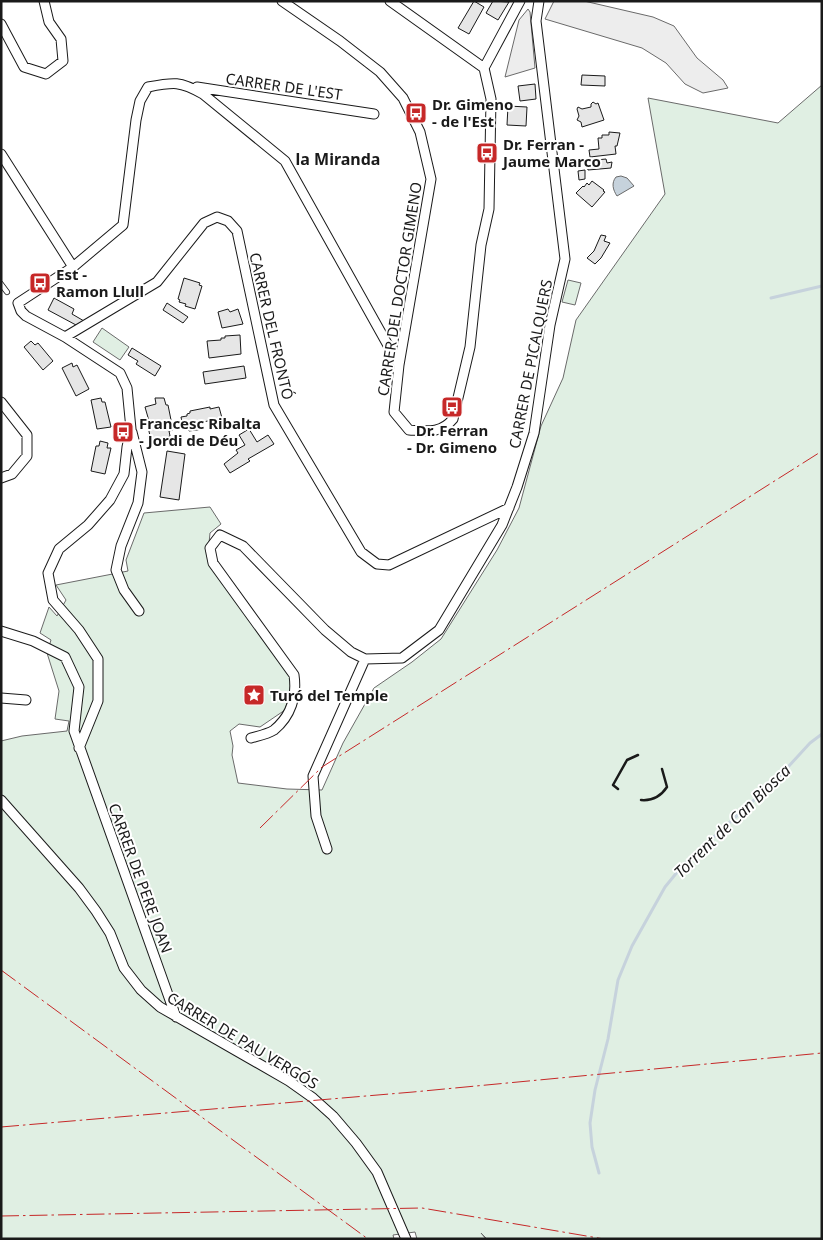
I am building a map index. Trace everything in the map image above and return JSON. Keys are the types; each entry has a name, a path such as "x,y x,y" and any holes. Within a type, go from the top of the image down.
{"street":[{"path":"1,24 24,67 46,74 63,61 61,39 49,22 44,1"},
{"path":"49,22 52,1"},
{"name":"CARRER DEL DOCTOR GIMENO","path":"282,1 340,41 380,72 403,98 420,132 430,179 399,365 394,412 410,430 439,430 449,424 452,419 470,347 481,244 489,209 491,99 484,68"},
{"path":"390,1 484,68 520,1"},
{"name":"CARRER DE PICALQUERS","path":"365,659 402,658 439,630 502,525 534,433 550,324 565,260 536,21 539,1"},
{"name":"CARRER DE L'EST","path":"73,266 122,225 136,120 140,101 148,87 173,82 374,114"},
{"path":"190,86 203,94 285,161 399,365"},
{"path":"1,154 73,266 18,304 21,311 26,316 65,337 120,372 128,388 131,429 142,472 138,502 120,546 116,570 124,590 139,611"},
{"name":"CARRER DEL FRONTÓ","path":"65,337 157,282 204,223 217,217 228,221 237,231 274,405 361,552 377,564 389,565 509,508"},
{"path":"1,402 28,435 27,456 12,474 1,478"},
{"path":"80,748 98,700 98,659 79,630 53,600 48,573 59,549 88,525 110,500 124,474 131,429"},
{"path":"251,738 273,731 289,712 296,690 294,676 213,563 210,548 220,535 243,546 325,630 351,652 365,659 314,776 316,816 327,848"},
{"name":"CARRER DE PERE JOAN","path":"1,632 33,641 65,657 79,687 74,731 176,1017"},
{"path":"1,698 26,700"},
{"name":"CARRER DE PAU VERGÓS","path":"1,800 79,888 96,911 110,933 124,968 141,990 160,1008 289,1081 313,1098 333,1116 377,1172 406,1239"}],"lane":[{"path":"1,284 8,292"}],"green space":[{"path":"822,85 822,1239 487,1239 481,1233 486,1239 417,1239 415,1232 393,1235 394,1239 1,1239 1,741 22,736 67,731 69,721 55,719 59,691 47,653 51,640 40,633 49,607 57,616 66,600 56,585 128,571 126,560 144,513 210,507 221,524 210,533 208,554 288,671 292,686 285,710 260,727 239,724 230,731 233,746 232,755 238,783 287,789 322,790 343,743 374,688 441,639 497,550 519,508 541,426 563,378 576,320 665,194 648,98 778,123"},
{"path":"568,280 581,283 575,305 562,302"},
{"path":"102,328 129,347 120,360 93,342"}],"shaded area":[{"path":"554,1 584,1 653,17 674,26 697,58 723,80 728,88 703,93 685,84 666,63 642,48 545,19"},
{"path":"528,9 530,12 535,68 505,77 519,20"},
{"path":"616,177 627,178 634,186 617,196 613,182"}],"building":[{"path":"474,1 484,7 469,34 458,28"},
{"path":"493,1 509,2 498,20 486,13"},
{"path":"582,75 605,76 605,86 581,85"},
{"path":"535,84 536,99 520,101 518,86"},
{"path":"593,102 598,103 604,120 582,127 581,122 577,120 579,116 577,109 578,107 582,109 591,107"},
{"path":"508,106 527,107 526,126 507,125"},
{"path":"609,132 620,133 617,146 615,146 616,154 590,157 589,150 599,149 598,138 602,138 602,135 609,135"},
{"path":"606,159 607,163 612,162 611,168 588,170 586,161"},
{"path":"585,170 585,179 579,180 578,171"},
{"path":"592,181 605,192 592,207 576,193"},
{"path":"601,235 606,236 604,241 610,243 595,264 587,258 594,251"},
{"path":"184,278 200,283 199,285 202,286 195,309 179,302 180,300 178,299"},
{"path":"54,298 74,309 72,314 84,321 76,325 48,310"},
{"path":"167,303 188,317 183,323 163,310"},
{"path":"228,309 230,312 238,309 243,324 222,328 218,312"},
{"path":"240,335 241,354 209,358 207,341 221,340 225,336"},
{"path":"31,341 35,345 38,343 53,361 43,370 24,347"},
{"path":"132,348 161,366 155,376 136,364 138,361 128,355"},
{"path":"72,363 73,367 77,365 89,389 76,396 62,368"},
{"path":"244,366 246,378 205,384 203,372"},
{"path":"101,398 102,402 105,402 111,427 97,429 91,400"},
{"path":"155,398 164,398 166,405 168,405 173,430 169,431 170,436 159,440 160,442 157,444 153,441 149,443 148,436 150,436 147,422 149,421 145,407 156,404"},
{"path":"210,407 210,409 219,407 222,418 203,422 204,429 189,431 187,422 182,422 181,417 187,416 190,411"},
{"path":"249,429 257,442 268,435 274,444 248,459 250,461 230,473 224,464 238,453 236,450 245,445 239,435"},
{"path":"100,441 108,443 107,448 111,448 105,474 91,471 96,446 99,446"},
{"path":"167,451 185,454 179,500 160,497"}],"waterway":[{"path":"771,298 822,286"},
{"name":"Torrent de Can Biosca","path":"599,1173 592,1147 590,1123 595,1090 608,1039 618,980 632,946 665,887 683,865 777,779 810,743 822,734"}],"wall":[{"path":"618,789 613,785 627,760 638,755"},
{"path":"641,800 649,800 656,797 667,787 662,769"}],"power":[{"path":"260,828 322,767 822,451"},
{"path":"1,970 368,1239"},
{"path":"1,1127 413,1092 822,1053"},
{"path":"1,1216 422,1208 604,1239"}],"place":[{"name":"Dr. Gimeno - de l'Est","path":"416,113"},
{"name":"Dr. Ferran - Jaume Marco","path":"487,153"},
{"name":"Est - Ramon Llull","path":"40,283"},
{"name":"Dr. Ferran - Dr. Gimeno","path":"452,407"},
{"name":"Francesc Ribalta - Jordi de Déu","path":"123,432"},
{"name":"Turó del Temple","path":"254,695"}],"district":[{"name":"la Miranda","path":"338,159"}]}
